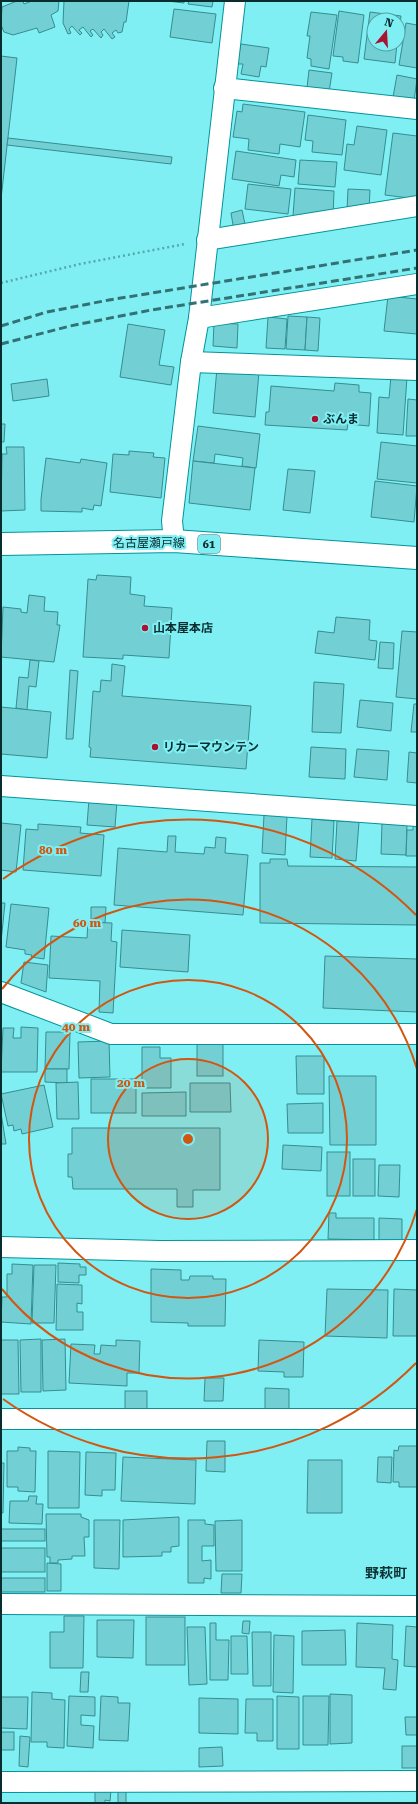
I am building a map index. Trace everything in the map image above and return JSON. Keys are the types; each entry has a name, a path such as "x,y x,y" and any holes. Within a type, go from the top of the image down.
{"main road":[{"name":"名古屋瀬戸線","path":"1,544 174,541 417,558"}],"street":[{"path":"174,541 172,521 191,362 198,318 235,1"},
{"path":"224,88 417,110"},
{"path":"206,240 417,206"},
{"path":"198,318 417,284"},
{"path":"191,362 417,370"},
{"path":"1,786 417,816"},
{"path":"1,992 111,1034 417,1034"},
{"path":"1,1248 160,1251 417,1250"},
{"path":"1,1419 417,1419"},
{"path":"1,1604 417,1606"},
{"path":"1,1782 417,1781"}],"path":[{"path":"1,283 80,264 206,240"}],"building":[{"path":"17,1 23,1 24,4 32,1 59,1 58,11 51,15 55,27 39,33 37,28 13,35 4,32 1,25 2,7"},
{"path":"64,1 129,1 126,22 124,22 122,32 118,33 116,30 112,33 115,37 112,39 104,29 101,32 103,35 101,38 93,29 90,31 93,35 91,37 83,27 79,30 82,33 80,35 72,26 69,29 71,33 68,34 63,23"},
{"path":"167,1 184,1 184,3"},
{"path":"189,1 213,1 212,7 188,4"},
{"path":"174,9 216,14 212,43 170,37"},
{"path":"339,11 364,15 358,63 343,61 343,57 333,56"},
{"path":"311,12 337,15 329,69 311,66 311,59 307,58 310,36 307,36"},
{"path":"406,23 417,25 417,68 399,65 401,52 406,52"},
{"path":"366,43 366,52 396,52 395,63 364,59"},
{"path":"241,44 269,48 266,67 261,66 259,77 241,74 243,64 237,64"},
{"path":"1,56 17,58 1,199"},
{"path":"309,70 332,73 329,92 307,88"},
{"path":"397,75 417,79 414,101 393,97"},
{"path":"243,104 305,112 300,147 280,144 279,154 248,150 249,139 233,137 237,111 242,112"},
{"path":"308,115 346,120 342,155 312,152 313,141 305,140"},
{"path":"357,126 387,130 381,175 344,170 347,144 354,145"},
{"path":"393,133 417,136 417,199 385,195"},
{"path":"8,138 172,157 171,164 7,145"},
{"path":"236,151 296,160 294,177 281,175 279,186 232,179"},
{"path":"300,160 337,162 335,187 298,184"},
{"path":"248,184 291,189 288,214 245,209"},
{"path":"295,188 334,191 333,218 293,216"},
{"path":"348,189 370,190 369,211 347,210"},
{"path":"242,210 246,229 234,231 231,213"},
{"path":"388,296 417,299 417,334 384,331"},
{"path":"288,316 307,317 305,350 286,349"},
{"path":"268,317 287,319 285,349 266,348"},
{"path":"307,317 320,318 318,351 305,350"},
{"path":"214,323 238,324 237,348 213,346"},
{"path":"128,324 165,330 159,365 174,367 171,385 120,377"},
{"path":"217,368 259,372 255,417 213,413"},
{"path":"391,376 407,377 403,435 377,433 379,397 389,398"},
{"path":"47,379 49,396 13,401 11,384"},
{"path":"335,383 359,385 359,392 371,393 369,426 348,424 347,430 265,425 266,412 269,412 271,386 334,391"},
{"path":"408,399 417,400 417,436 406,436"},
{"path":"1,424 5,424 4,442 1,442"},
{"path":"198,426 260,434 256,468 242,466 243,458 215,454 214,463 193,461"},
{"path":"381,442 417,446 417,483 377,479"},
{"path":"6,447 24,447 25,510 1,511 2,454 7,454"},
{"path":"129,451 154,453 153,457 165,458 161,498 110,492 113,454 129,455"},
{"path":"46,458 80,463 81,459 107,463 101,506 94,505 93,510 82,508 82,512 41,511"},
{"path":"193,461 255,468 250,510 189,503"},
{"path":"288,469 315,471 310,513 283,510"},
{"path":"375,481 417,486 414,522 371,517"},
{"path":"97,575 131,577 130,594 145,596 144,606 172,608 169,658 123,655 123,659 83,657 88,579 96,580"},
{"path":"29,595 45,597 44,611 58,612 57,625 60,625 54,662 1,657 3,607 21,609 21,612 27,613"},
{"path":"336,617 370,620 369,640 377,641 375,660 315,653 318,631 334,633"},
{"path":"402,631 417,632 417,699 396,697"},
{"path":"380,642 394,643 393,669 378,668"},
{"path":"30,660 39,661 36,687 29,686 27,710 16,708 19,677 28,678"},
{"path":"112,664 125,666 122,696 251,706 246,769 90,757 91,748 89,747 93,691 100,692 101,680 111,681"},
{"path":"70,670 78,671 73,739 66,739"},
{"path":"314,682 344,684 341,733 312,732"},
{"path":"360,700 393,703 391,731 357,727"},
{"path":"414,704 417,704 417,732 411,732"},
{"path":"1,707 51,712 47,758 1,754"},
{"path":"311,747 346,749 345,779 309,777"},
{"path":"357,749 389,751 387,780 354,777"},
{"path":"409,752 417,753 417,783 407,782"},
{"path":"89,799 117,801 115,827 87,825"},
{"path":"264,815 287,816 285,855 262,853"},
{"path":"312,819 334,821 332,858 310,857"},
{"path":"337,821 359,822 356,861 335,859"},
{"path":"1,823 21,825 16,872 1,870"},
{"path":"382,823 407,823 406,855 381,854"},
{"path":"38,824 81,827 80,833 104,835 101,876 23,870 26,829 38,830"},
{"path":"413,825 417,825 417,856 406,856 407,830 413,830"},
{"path":"168,836 176,836 175,852 204,854 205,847 215,848 216,837 226,838 225,853 248,855 243,915 114,905 118,848 167,852"},
{"path":"270,859 287,859 288,866 417,867 417,925 260,923 260,863 270,863"},
{"path":"1,903 5,903 1,942"},
{"path":"11,904 49,908 44,959 31,957 32,955 25,954 25,950 6,947"},
{"path":"91,907 106,907 105,923 91,923"},
{"path":"88,922 112,923 111,941 117,942 113,1013 99,1012 100,981 49,978 51,936 87,938"},
{"path":"122,930 190,935 188,972 120,967"},
{"path":"325,956 417,959 417,1012 323,1008"},
{"path":"24,962 48,965 46,992 21,983"},
{"path":"21,1027 38,1028 37,1072 1,1072 3,1028 14,1028 13,1038 21,1038"},
{"path":"46,1032 70,1032 69,1069 45,1069"},
{"path":"109,1041 110,1077 79,1078 78,1042"},
{"path":"197,1043 223,1043 223,1076 197,1076"},
{"path":"142,1047 160,1047 160,1058 171,1058 171,1088 142,1088"},
{"path":"296,1056 324,1056 324,1094 297,1094"},
{"path":"45,1069 67,1069 67,1083 45,1082"},
{"path":"329,1076 376,1076 376,1145 330,1145"},
{"path":"91,1079 136,1079 136,1113 91,1113"},
{"path":"78,1082 79,1119 57,1119 56,1083"},
{"path":"190,1083 230,1083 231,1112 190,1112"},
{"path":"44,1085 53,1127 22,1134 21,1129 14,1131 13,1125 8,1126 1,1094"},
{"path":"186,1092 186,1116 142,1116 142,1093"},
{"path":"323,1103 323,1133 288,1133 287,1104"},
{"path":"1,1113 6,1144 1,1144"},
{"path":"72,1128 220,1128 220,1190 193,1190 193,1207 177,1207 177,1189 73,1189 72,1177 68,1177 68,1154 72,1154"},
{"path":"283,1145 322,1147 321,1171 282,1169"},
{"path":"327,1152 350,1152 350,1196 327,1196"},
{"path":"353,1159 375,1159 375,1196 353,1196"},
{"path":"379,1165 400,1165 399,1197 378,1196"},
{"path":"329,1213 336,1213 336,1218 374,1218 374,1240 328,1239"},
{"path":"379,1218 402,1219 402,1241 379,1241"},
{"path":"58,1263 80,1264 80,1267 86,1267 86,1275 79,1275 79,1283 58,1282"},
{"path":"12,1264 33,1265 31,1324 1,1322 2,1297 7,1297 7,1274 12,1274"},
{"path":"34,1265 56,1265 54,1323 32,1323"},
{"path":"151,1269 181,1270 181,1280 189,1280 190,1276 213,1276 213,1279 226,1279 225,1326 188,1326 188,1323 151,1322"},
{"path":"57,1284 82,1285 82,1304 77,1303 77,1312 83,1312 83,1330 56,1330"},
{"path":"327,1289 388,1290 387,1338 325,1336"},
{"path":"394,1289 417,1290 417,1336 393,1336"},
{"path":"41,1339 41,1392 21,1392 20,1340"},
{"path":"65,1339 66,1390 43,1391 42,1340"},
{"path":"1,1340 18,1340 19,1394 1,1394"},
{"path":"116,1340 140,1341 139,1373 127,1373 127,1386 69,1383 71,1344 95,1345 94,1354 100,1354 101,1345 116,1346"},
{"path":"259,1340 304,1342 303,1377 284,1377 284,1372 258,1371"},
{"path":"205,1378 224,1378 223,1401 204,1401"},
{"path":"265,1388 289,1389 289,1410 265,1410"},
{"path":"125,1391 147,1391 147,1411 125,1411"},
{"path":"207,1441 225,1441 225,1472 206,1471"},
{"path":"399,1446 417,1446 417,1487 399,1487 399,1482 393,1482 394,1450 398,1451"},
{"path":"18,1447 30,1448 30,1451 36,1451 35,1492 18,1491 18,1487 7,1487 7,1451 18,1451"},
{"path":"48,1451 80,1452 79,1508 48,1508"},
{"path":"86,1452 116,1453 115,1490 102,1490 102,1496 85,1495"},
{"path":"123,1457 196,1460 195,1504 121,1501"},
{"path":"378,1457 392,1457 391,1483 377,1482"},
{"path":"308,1460 342,1460 342,1513 307,1513"},
{"path":"1,1463 4,1463 3,1513 1,1513"},
{"path":"29,1496 37,1496 36,1504 43,1504 42,1524 9,1523 10,1501 28,1501"},
{"path":"46,1514 81,1514 81,1517 89,1520 89,1537 84,1537 85,1556 72,1556 72,1559 58,1560 58,1563 50,1563 50,1557 47,1557"},
{"path":"179,1517 179,1546 171,1547 171,1552 162,1552 162,1556 123,1557 123,1520"},
{"path":"94,1520 120,1520 119,1569 94,1568"},
{"path":"188,1520 205,1520 205,1524 214,1525 214,1546 202,1546 202,1561 211,1560 211,1579 204,1578 204,1583 188,1583"},
{"path":"242,1520 242,1571 216,1571 215,1521"},
{"path":"1,1529 45,1529 45,1541 1,1541"},
{"path":"1,1548 45,1548 45,1572 1,1572"},
{"path":"47,1563 61,1564 61,1591 47,1591"},
{"path":"222,1574 242,1574 241,1593 221,1593"},
{"path":"1,1578 45,1578 45,1592 1,1592"},
{"path":"64,1616 84,1616 83,1668 50,1668 50,1632 64,1632"},
{"path":"146,1617 185,1617 185,1665 146,1665"},
{"path":"97,1620 134,1620 133,1658 97,1657"},
{"path":"243,1621 250,1621 249,1634 242,1633"},
{"path":"210,1623 216,1623 216,1640 229,1640 228,1680 210,1680"},
{"path":"357,1623 393,1625 392,1659 398,1660 396,1690 383,1689 385,1668 356,1667"},
{"path":"406,1626 417,1627 417,1667 404,1666"},
{"path":"187,1627 205,1627 207,1684 189,1685"},
{"path":"345,1630 346,1665 302,1665 302,1631"},
{"path":"252,1632 271,1632 271,1686 253,1686"},
{"path":"274,1635 294,1636 293,1693 273,1692"},
{"path":"231,1636 247,1636 248,1674 231,1674"},
{"path":"81,1672 89,1672 88,1692 80,1692"},
{"path":"32,1692 52,1693 52,1699 65,1700 64,1748 47,1747 47,1742 31,1742"},
{"path":"330,1694 352,1695 352,1743 330,1744"},
{"path":"69,1696 95,1697 95,1716 81,1715 81,1725 94,1726 93,1748 67,1746"},
{"path":"101,1696 118,1697 118,1703 130,1703 128,1741 99,1740"},
{"path":"277,1696 299,1697 299,1749 277,1749"},
{"path":"303,1696 329,1696 328,1745 303,1745"},
{"path":"1,1697 28,1697 27,1729 1,1728"},
{"path":"199,1698 238,1699 238,1734 199,1733"},
{"path":"246,1699 273,1699 273,1741 257,1741 257,1733 245,1733"},
{"path":"405,1717 417,1717 417,1735 406,1735"},
{"path":"1,1732 14,1732 14,1750 1,1750"},
{"path":"20,1736 30,1737 28,1767 19,1766"},
{"path":"402,1746 417,1746 417,1768 402,1768"},
{"path":"222,1747 223,1766 199,1767 199,1748"},
{"path":"95,1789 111,1790 110,1801 105,1800 105,1803 95,1803"},
{"path":"118,1789 126,1789 126,1803 118,1803"}],"railway":[{"path":"1,326 47,312 109,300 417,250"},
{"path":"1,344 70,326 151,310 417,268"}],"place":[{"name":"ぶんま","path":"315,419"},
{"name":"山本屋本店","path":"145,628"},
{"name":"リカーマウンテン","path":"155,747"}],"district":[{"name":"野萩町","path":"386,1573"}]}
